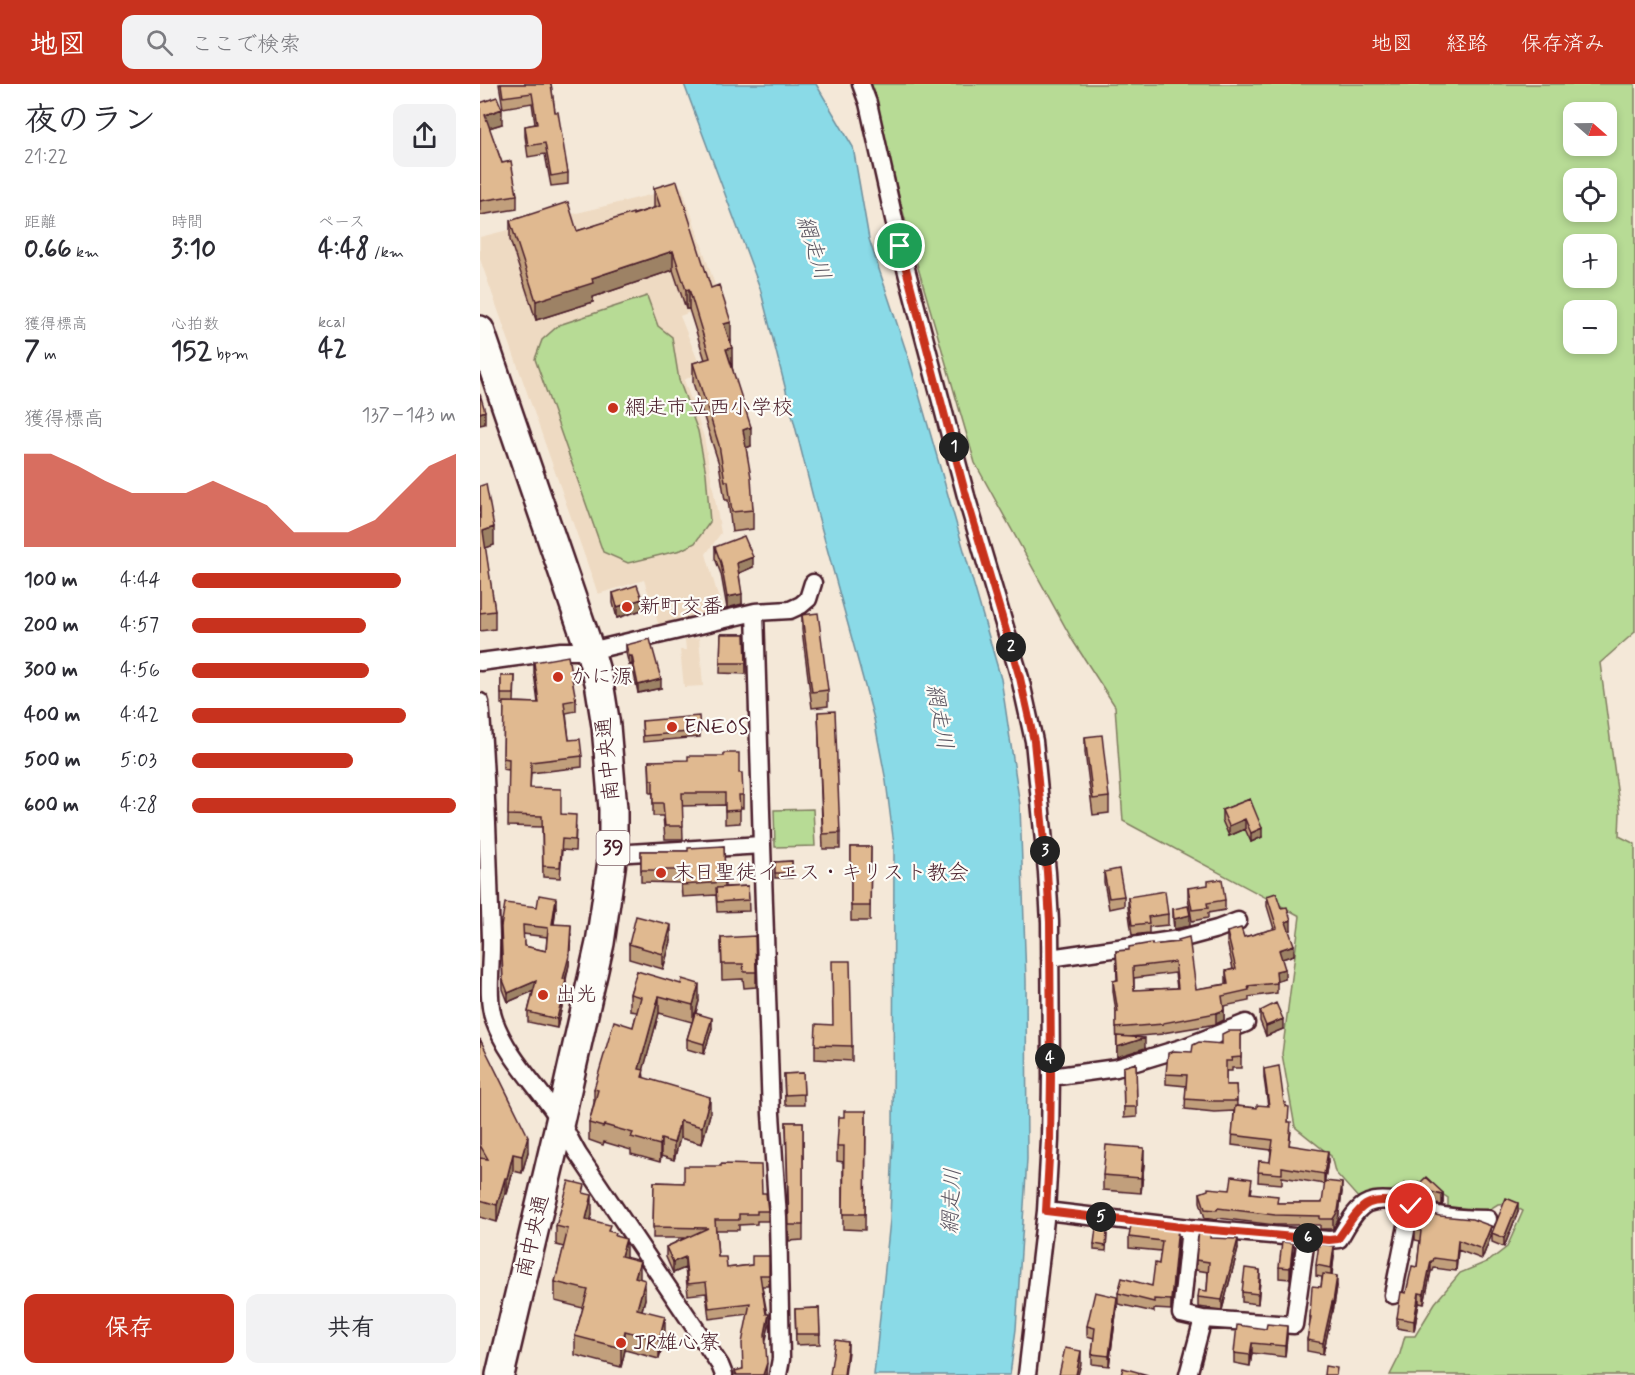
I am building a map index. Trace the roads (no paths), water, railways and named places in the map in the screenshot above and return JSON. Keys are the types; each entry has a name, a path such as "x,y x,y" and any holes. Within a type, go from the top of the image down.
{"highway":[{"name":"南中央通","path":"480,330 484,356 590,651 606,726 613,809 613,854 600,943 500,1375"}],"street":[{"path":"861,84 868,103 900,246 966,496 1020,678 1034,741 1047,872 1051,1077 1046,1211 1027,1375"},
{"path":"480,662 561,651 590,651 755,612 790,610 808,599 813,583"},
{"path":"755,612 771,1114 778,1218 781,1359 778,1375"},
{"path":"480,702 485,760 493,1018 523,1072 560,1121 578,1155 720,1365 724,1375"},
{"path":"613,854 762,845"},
{"path":"1050,958 1180,939 1238,921"},
{"path":"1051,1077 1116,1068 1185,1047 1246,1023"},
{"path":"1046,1211 1190,1228 1338,1239 1360,1208 1367,1203 1374,1202 1395,1202 1411,1206 1420,1212 1444,1217 1488,1220"},
{"path":"1393,1295 1411,1206"},
{"path":"1190,1228 1181,1314 1203,1319 1294,1325 1306,1238"},
{"path":"1188,1375 1203,1319"}],"water":[{"name":"網走川","path":"684,84 816,84 853,147 869,239 910,363 1001,679 1020,805 1026,980 1027,1159 1016,1329 1010,1375 874,1375 890,1220 893,1139 894,845 886,781 874,719 814,501 760,288"}],"place":[{"name":"網走市立西小学校","path":"613,408"},
{"name":"新町交番","path":"627,607"},
{"name":"かに源","path":"558,677"},
{"name":"ENEOS","path":"672,727"},
{"name":"末日聖徒イエス・キリスト教会","path":"661,873"},
{"name":"出光","path":"543,995"},
{"name":"JR雄心寮","path":"621,1343"}]}
